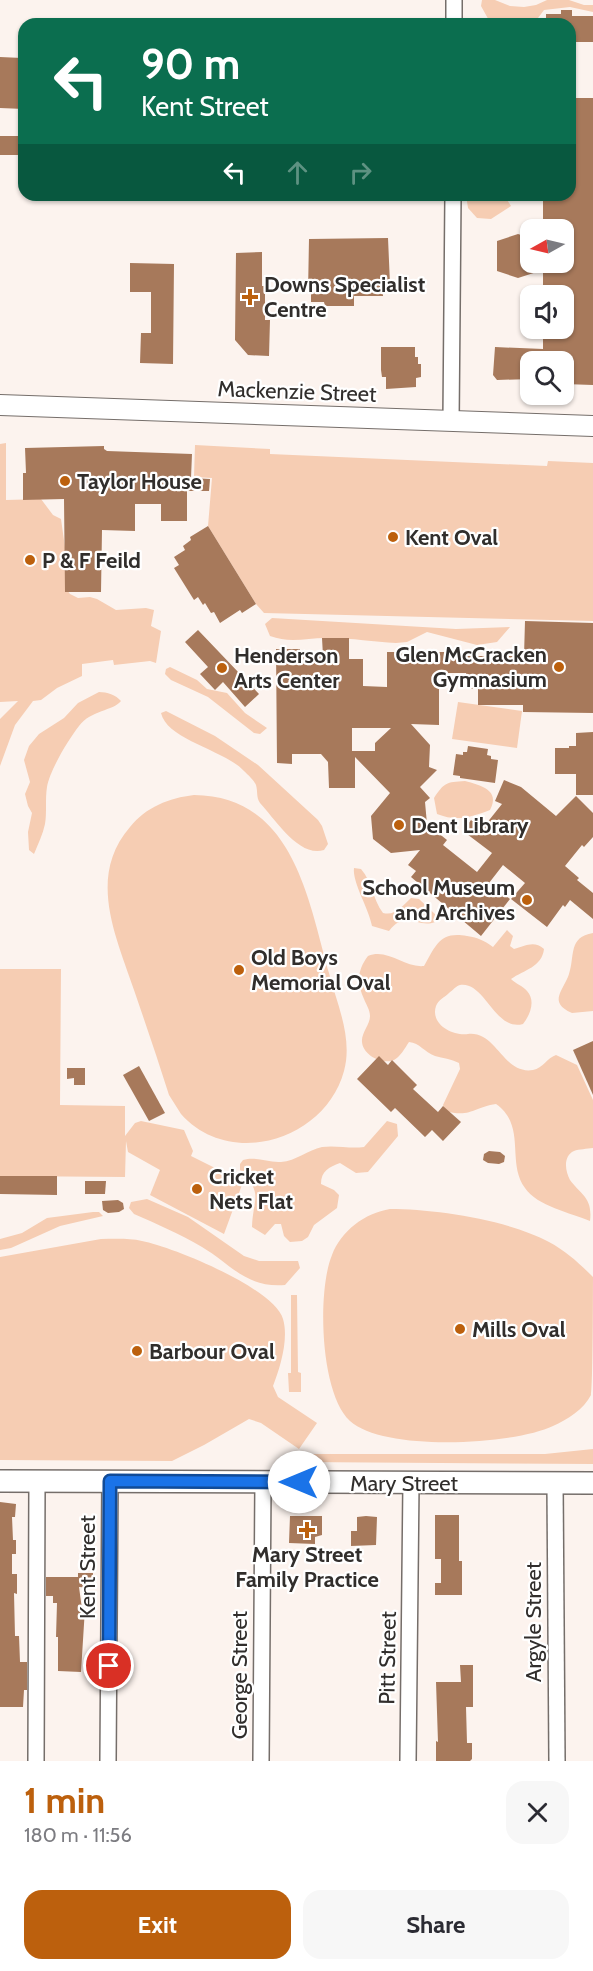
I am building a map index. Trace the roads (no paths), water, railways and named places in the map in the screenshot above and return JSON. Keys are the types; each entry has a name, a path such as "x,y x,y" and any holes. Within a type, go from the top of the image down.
{"main road":[{"name":"Mary Street","path":"0,1481 593,1483"}],"street":[{"path":"454,0 454,18"},
{"path":"451,421 453,201"},
{"name":"Mackenzie Street","path":"0,405 593,426"},
{"path":"36,1761 37,1481"},
{"name":"Kent Street","path":"108,1761 110,1481"},
{"name":"George Street","path":"261,1761 262,1482"},
{"name":"Pitt Street","path":"408,1761 411,1483"},
{"name":"Argyle Street","path":"555,1483 556,1761"}],"place":[{"name":"Downs Specialist Centre","path":"250,297"},
{"name":"Taylor House","path":"65,481"},
{"name":"Kent Oval","path":"393,537"},
{"name":"P & F Feild","path":"30,560"},
{"name":"Glen McCracken Gymnasium","path":"559,667"},
{"name":"Henderson Arts Center","path":"222,668"},
{"name":"Dent Library","path":"399,825"},
{"name":"School Museum and Archives","path":"527,900"},
{"name":"Old Boys Memorial Oval","path":"239,970"},
{"name":"Cricket Nets Flat","path":"197,1189"},
{"name":"Mills Oval","path":"460,1329"},
{"name":"Barbour Oval","path":"137,1351"},
{"name":"Mary Street Family Practice","path":"307,1530"}]}
